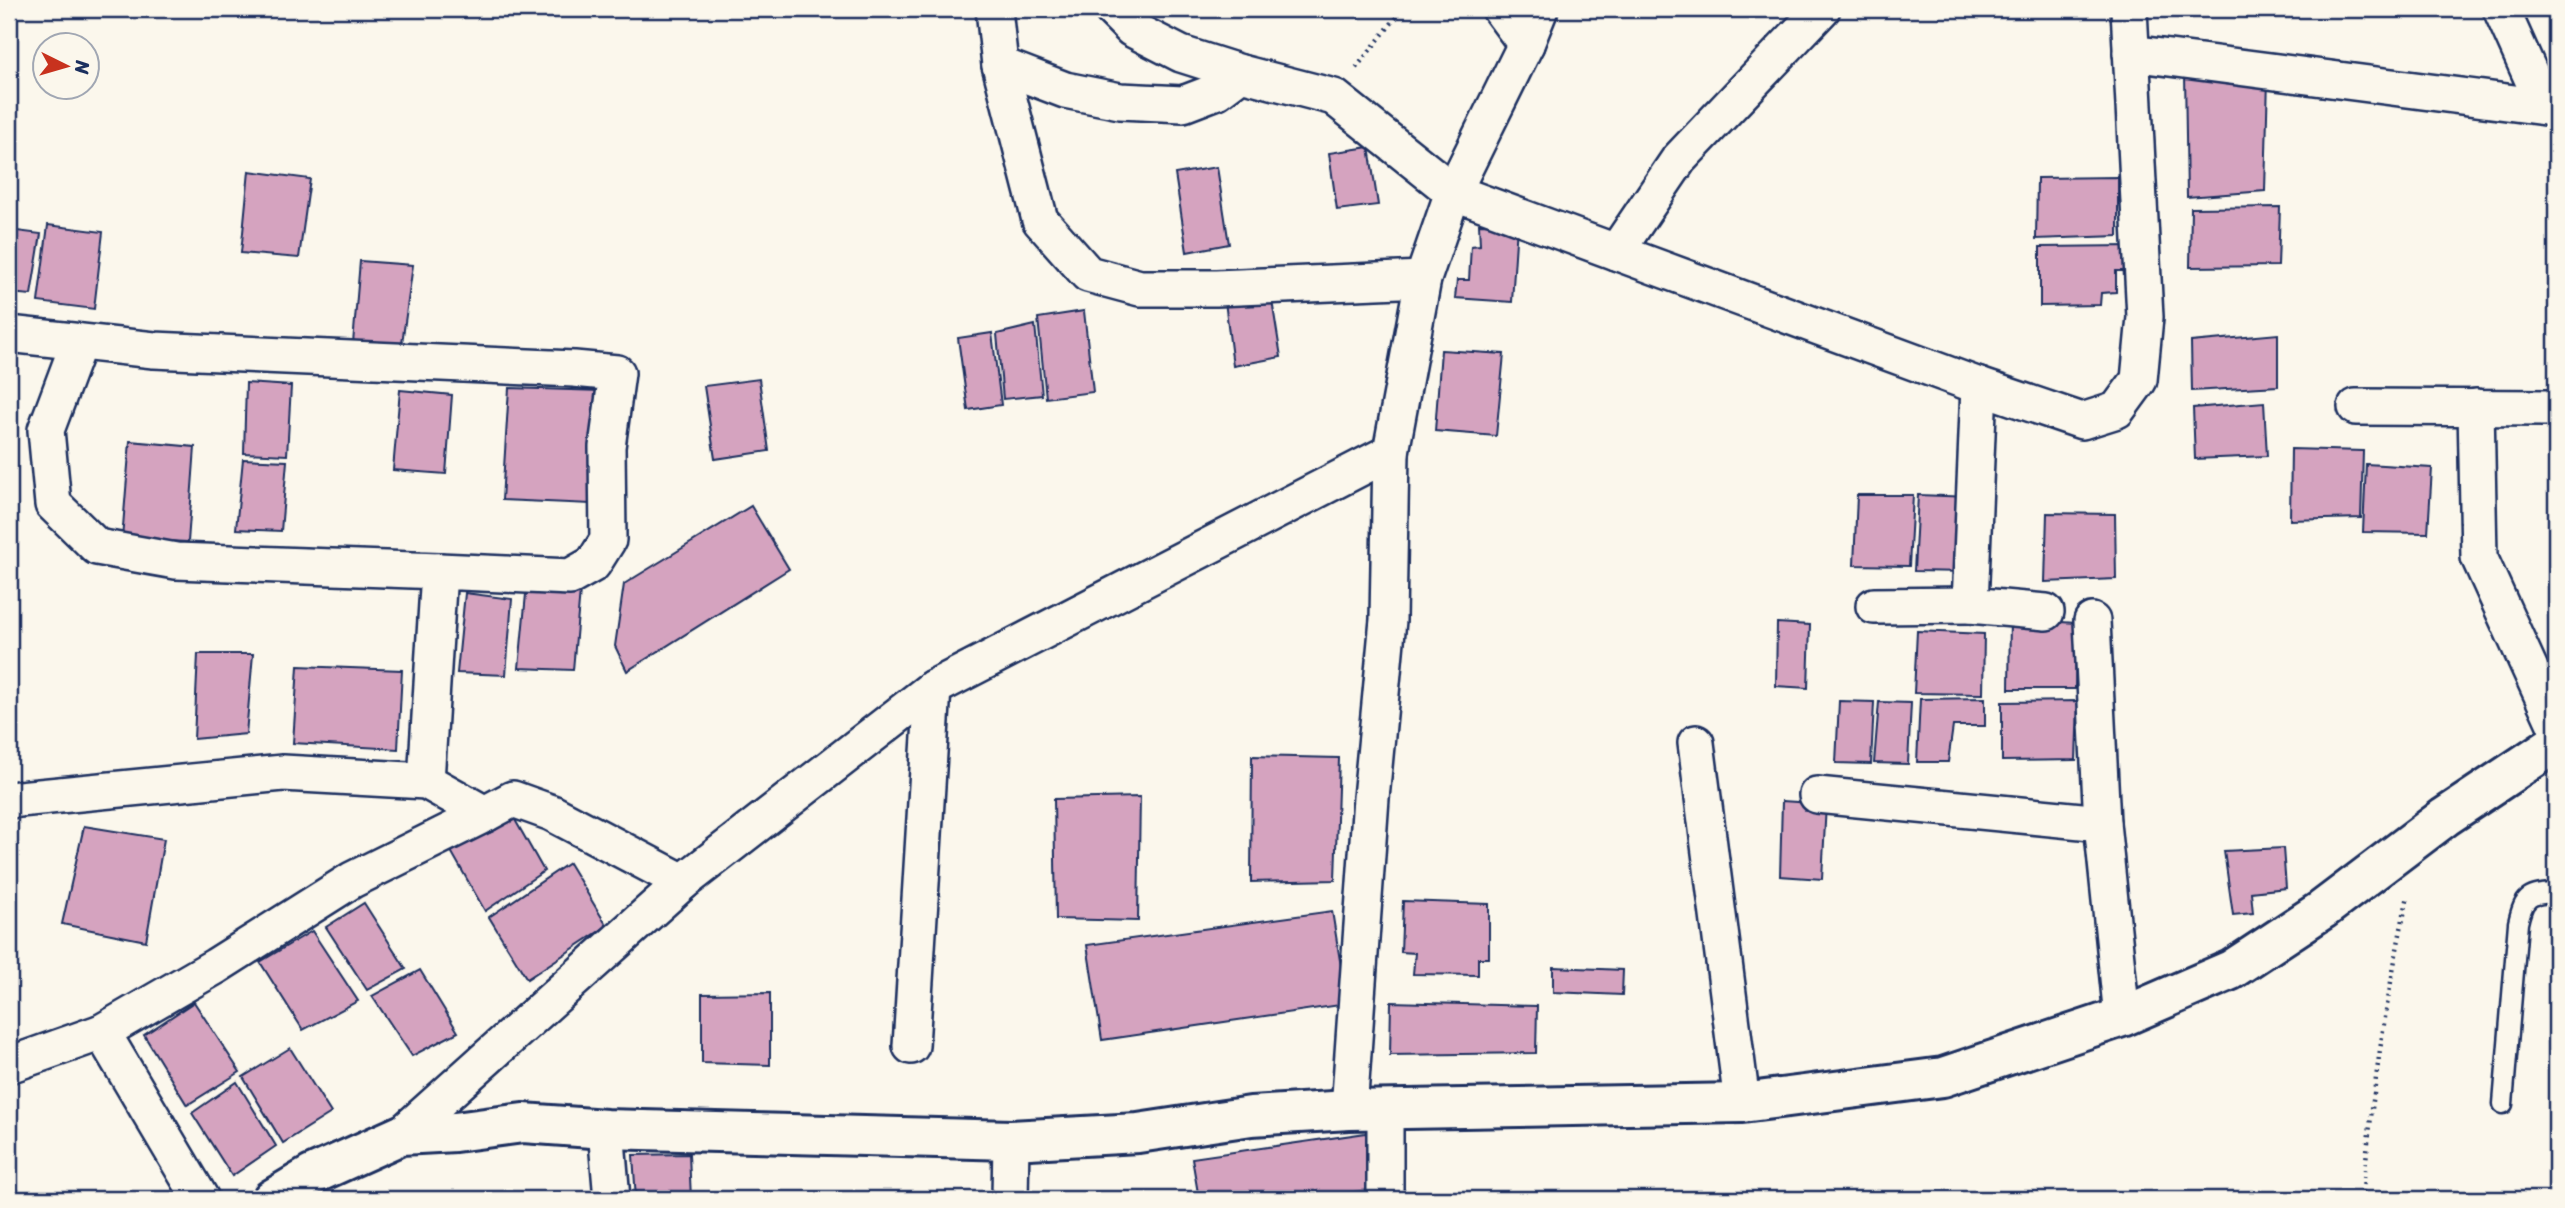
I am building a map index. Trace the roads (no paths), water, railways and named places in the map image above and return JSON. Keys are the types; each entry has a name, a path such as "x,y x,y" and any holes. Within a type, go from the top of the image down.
{"street":[{"path":"994,9 1000,65 1040,220 1088,274 1140,288 1423,279"},
{"path":"1112,9 1132,29 1181,54 1334,97 1454,192 1979,386 2082,421 2117,410 2138,380 2145,317 2129,9"},
{"path":"1500,9 1526,44"},
{"path":"1385,1199 1367,1110 1371,798 1388,620 1391,452 1423,279 1454,192 1526,44 1540,9"},
{"path":"1616,252 1679,159 1822,9"},
{"path":"2501,9 2551,106"},
{"path":"2130,53 2551,106"},
{"path":"1000,65 1065,90 1120,101 1183,104 1217,91 1241,73"},
{"path":"9,334 154,350 617,373 607,447 608,540 593,564 570,578 176,561 97,547 53,504 46,430 79,342"},
{"path":"1970,605 1979,386"},
{"path":"2356,407 2556,408"},
{"path":"2476,407 2479,557 2556,726"},
{"path":"272,1199 313,1187 401,1135 683,882 933,688 1391,452"},
{"path":"426,781 439,572"},
{"path":"1874,606 1970,605 2046,612"},
{"path":"2092,621 2102,823 2122,1017"},
{"path":"911,1046 933,688"},
{"path":"1696,743 1742,1103"},
{"path":"401,1135 455,1132 523,1123 606,1129 1011,1140 1138,1133 1251,1116 1367,1110 1742,1103 1943,1077 2122,1017 2231,970 2322,910 2421,835 2556,743"},
{"path":"9,800 283,773 426,781 485,814"},
{"path":"1817,795 2102,823"},
{"path":"9,1065 102,1032 216,966 352,880 513,799 552,813 683,882"},
{"path":"102,1032 201,1199"},
{"path":"606,1129 612,1199"},
{"path":"1010,1199 1011,1140"}],"lane":[{"path":"2503,1104 2518,923 2522,905 2535,894 2556,893"}]}
